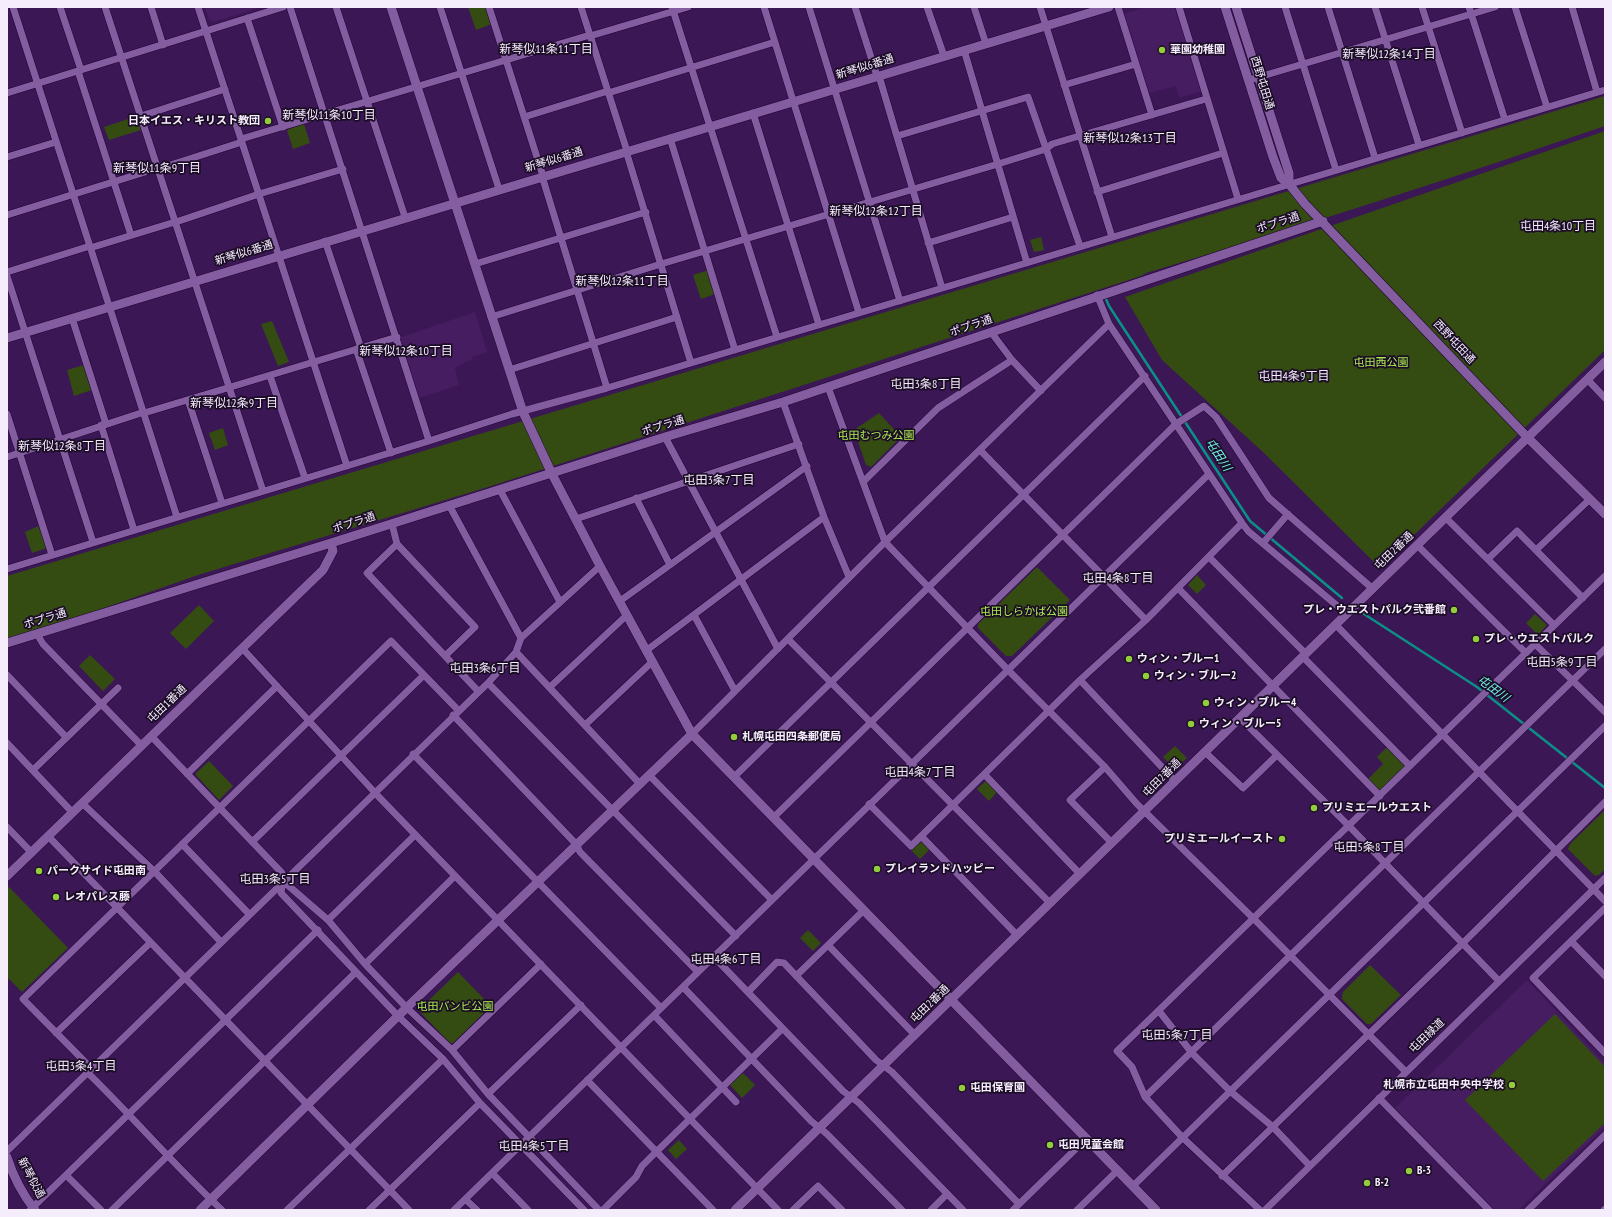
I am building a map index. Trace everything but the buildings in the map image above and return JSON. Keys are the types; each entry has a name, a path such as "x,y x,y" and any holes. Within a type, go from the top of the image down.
{"street":[{"path":"13,7 177,517"},
{"path":"60,7 131,235"},
{"path":"105,7 263,491"},
{"path":"151,7 163,45"},
{"path":"198,7 347,466"},
{"path":"7,93 283,7"},
{"path":"290,7 430,441"},
{"path":"336,7 405,217"},
{"path":"391,7 523,412 552,474 600,566 692,734 1156,1210"},
{"path":"440,7 499,189"},
{"path":"489,7 607,388"},
{"path":"581,7 646,212 691,363"},
{"path":"7,215 158,169 325,114 462,74 673,9 688,7"},
{"path":"764,7 859,313"},
{"path":"809,7 836,88 900,301"},
{"path":"855,7 897,136 942,288"},
{"path":"927,7 944,56"},
{"path":"974,7 986,44"},
{"path":"1040,7 1112,237"},
{"name":"新琴似6番通","path":"7,338 454,202 1046,26 1090,10 1109,7"},
{"path":"1118,7 1152,115"},
{"path":"1179,7 1206,92 1206,99 1238,199"},
{"name":"西野屯田通","path":"1225,7 1281,178 1290,184 1305,204 1323,221 1528,438 1605,514"},
{"name":"西野屯田通","path":"1236,7 1289,173 1290,184"},
{"path":"1285,7 1336,170"},
{"path":"1328,7 1375,158"},
{"path":"1375,7 1419,145"},
{"path":"1422,7 1462,133"},
{"path":"1249,80 1428,27 1470,11 1494,7"},
{"path":"1515,7 1547,107"},
{"path":"1572,7 1597,92"},
{"path":"673,9 777,337"},
{"path":"1470,11 1505,120"},
{"path":"247,18 283,127"},
{"path":"524,117 775,42"},
{"path":"964,50 1027,263"},
{"path":"1064,85 1136,64"},
{"path":"141,116 225,90"},
{"path":"8,567 391,453 512,414 607,388 1605,90"},
{"path":"897,136 1028,97 1080,246"},
{"path":"491,317 661,264 998,164 1046,148 1052,144 1206,99"},
{"path":"753,113 819,325"},
{"path":"670,138 735,350"},
{"path":"7,157 56,142"},
{"path":"1098,192 1223,153"},
{"path":"7,272 175,222 259,194 343,169"},
{"path":"475,264 646,212"},
{"path":"928,243 1013,217"},
{"name":"ポプラ通","path":"7,643 331,544 665,437 783,402 1097,295 1323,221"},
{"path":"325,241 391,453"},
{"path":"7,276 94,542"},
{"path":"1097,295 1109,324 1242,524 1347,614"},
{"path":"509,370 677,317"},
{"path":"72,318 134,530"},
{"path":"200,1210 308,1106 398,1016 692,734 885,542 1109,324"},
{"path":"991,332 1012,360 1041,391"},
{"path":"7,457 60,438 144,412 270,376 397,337"},
{"path":"864,481 938,408 1012,360"},
{"name":"屯田2番通","path":"735,1210 1605,362"},
{"path":"270,376 305,478"},
{"path":"734,777 1145,376"},
{"path":"1587,379 1605,398"},
{"path":"828,387 864,481 885,542 927,588 1104,767 1145,811 1406,1072"},
{"path":"188,400 222,503"},
{"path":"783,402 808,466 824,517 850,577"},
{"path":"774,817 1176,424 1204,406 1216,417 1269,498 1373,589"},
{"path":"7,414 52,555"},
{"path":"665,437 778,649"},
{"path":"576,519 799,444"},
{"path":"980,450 1146,620"},
{"path":"620,601 808,466"},
{"path":"454,1210 1209,474"},
{"path":"500,490 560,602"},
{"path":"636,498 670,565"},
{"path":"1536,550 1590,499"},
{"path":"449,506 521,638"},
{"path":"1263,543 1288,514"},
{"path":"647,650 824,517"},
{"path":"1446,518 1554,626"},
{"path":"392,524 398,544 475,627 444,656"},
{"path":"869,804 911,846 985,775 1080,680 1146,620 1242,524"},
{"path":"1488,559 1517,531 1583,598"},
{"name":"屯田1番通","path":"7,876 323,570 333,551 331,544"},
{"path":"398,544 367,573 478,692"},
{"path":"1417,546 1526,653"},
{"path":"1209,557 1410,766"},
{"path":"7,1152 283,880 455,713 488,683 516,652 521,638 600,566"},
{"path":"1260,1210 1182,1137 1146,1097 1132,1067 1117,1052 1605,576"},
{"path":"1178,588 1380,796"},
{"path":"550,687 627,615"},
{"path":"694,615 735,690"},
{"path":"1336,625 1605,901"},
{"path":"37,634 43,644 142,746"},
{"path":"788,639 1050,903"},
{"path":"222,1210 167,1156 56,1033 23,999 391,641 424,675 455,713 576,844 580,852 698,972"},
{"path":"1535,644 1571,681 1605,712"},
{"path":"242,648 341,756 455,876 581,1005 621,1047 627,1056 778,1210"},
{"path":"1146,1097 1605,649"},
{"path":"516,652 640,784"},
{"path":"585,725 652,662"},
{"path":"7,675 66,737"},
{"path":"252,842 424,675"},
{"path":"1080,680 1175,782"},
{"path":"488,683 736,936"},
{"path":"187,774 277,686"},
{"path":"33,770 118,688"},
{"path":"1240,718 1349,826 1499,981"},
{"path":"1134,1186 1230,1090 1605,726"},
{"path":"152,737 282,873 283,880 281,893 318,930 398,1016 443,1059 480,1103 584,1210"},
{"path":"7,743 72,812"},
{"path":"1205,752 1243,788 1276,755"},
{"path":"413,754 661,1008"},
{"path":"1104,767 1070,800 1112,843"},
{"path":"649,775 772,900"},
{"path":"985,775 1080,874"},
{"path":"1222,1176 1462,944 1605,802"},
{"path":"82,803 154,871 220,942"},
{"path":"7,827 32,853"},
{"path":"328,920 415,834"},
{"path":"48,836 409,1210"},
{"path":"921,836 1017,935"},
{"path":"182,844 249,914"},
{"path":"365,964 455,876"},
{"name":"屯田緑道","path":"1265,1210 1605,878"},
{"path":"283,880 328,920 365,964 407,1008 452,1050 488,1094 530,1136 599,1210"},
{"path":"1605,908 1533,978 1605,1053"},
{"path":"796,976 864,910"},
{"path":"32,1209 224,1020 318,930"},
{"path":"1572,941 1605,976"},
{"path":"56,1033 150,942"},
{"path":"828,945 915,1035"},
{"path":"714,957 782,1029 851,1097 859,1103 963,1210"},
{"path":"748,992 777,962 784,963 883,1066 892,1072 1019,1204"},
{"path":"452,1050 541,964"},
{"path":"112,1210 356,972"},
{"path":"683,987 751,1059 902,1210"},
{"path":"488,1094 581,1005"},
{"path":"1158,1011 1192,1053 1230,1090 1272,1127 1310,1166"},
{"path":"654,1016 736,1102"},
{"path":"603,1210 636,1177 642,1166 782,1029"},
{"path":"286,1210 443,1059"},
{"path":"587,1080 713,1210"},
{"path":"1379,1098 1489,1210"},
{"path":"369,1210 480,1103"},
{"path":"1528,1210 1605,1135"},
{"path":"1013,1210 1087,1138"},
{"name":"新琴似通","path":"7,1157 11,1169 32,1209"},
{"path":"1077,1210 1118,1170"},
{"path":"492,1173 528,1210"},
{"path":"66,1175 101,1210"},
{"path":"793,1210 818,1186 842,1210"},
{"path":"931,1210 947,1194"},
{"path":"465,1199 477,1210"}],"shaded area":[{"path":"205,7 261,7 213,22 209,19"},
{"name":"華園幼稚園","path":"1147,7 1175,7 1202,91 1179,98 1176,86 1148,93 1123,14"},
{"path":"475,312 487,352 472,357 472,360 457,366 455,369 459,385 419,398 399,338"},
{"name":"札幌市立屯田中央中学校","path":"1527,980 1605,1063 1605,1127 1518,1210 1495,1210 1395,1108"}],"green space":[{"path":"468,7 487,7 492,24 476,30"},
{"path":"1605,96 1605,126 1434,183 1146,273 1141,276 488,487 198,575 70,620 7,639 7,576"},
{"path":"137,116 141,130 109,140 104,127"},
{"path":"304,124 310,143 293,149 287,130"},
{"name":"屯田西公園","path":"1605,131 1605,350 1380,568 1263,452 1162,360 1125,297"},
{"path":"1041,237 1044,250 1034,252 1030,240"},
{"path":"708,270 715,294 701,299 693,275"},
{"path":"272,321 289,362 278,366 261,324"},
{"path":"84,365 92,390 74,396 67,370"},
{"name":"屯田むつみ公園","path":"879,413 901,437 871,467 866,465 854,430"},
{"path":"223,428 228,445 215,450 209,433"},
{"path":"39,526 47,548 32,553 25,532"},
{"name":"屯田しらかば公園","path":"1037,567 1070,600 1012,656 1006,656 978,628 978,624"},
{"path":"1197,575 1206,585 1197,594 1188,585"},
{"path":"199,605 214,621 186,649 170,633"},
{"path":"1535,614 1547,625 1538,635 1526,623"},
{"path":"90,655 115,679 103,691 79,666"},
{"path":"1175,746 1187,758 1175,769 1163,757"},
{"path":"1387,747 1407,769 1380,793 1368,779 1383,764 1377,757"},
{"path":"209,761 233,786 219,800 195,774"},
{"path":"987,780 998,791 989,801 977,789"},
{"path":"1605,810 1605,869 1599,875 1595,876 1568,849 1570,844"},
{"path":"922,839 931,848 920,859 911,850"},
{"path":"9,887 68,948 22,992 7,977 7,888"},
{"path":"808,930 821,943 813,951 800,938"},
{"path":"1370,965 1401,995 1371,1024 1367,1024 1342,999 1343,992"},
{"name":"屯田バンビ公園","path":"458,972 491,1006 453,1043 450,1043 420,1012 420,1009"},
{"path":"1555,1014 1605,1067 1605,1123 1543,1181 1465,1100"},
{"path":"743,1073 755,1085 742,1098 730,1085"},
{"path":"679,1140 687,1149 676,1159 668,1150"}],"waterway":[{"name":"屯田川","path":"1106,299 1109,306 1250,521 1342,598"},
{"name":"屯田川","path":"1364,614 1477,687 1605,788"}],"place":[{"name":"華園幼稚園","path":"1162,50"},
{"name":"日本イエス・キリスト教団","path":"268,121"},
{"name":"プレ・ウエストパルク弐番館","path":"1454,610"},
{"name":"プレ・ウエストパルク","path":"1476,639"},
{"name":"ウィン・ブルー1","path":"1129,659"},
{"name":"ウィン・ブルー2","path":"1146,676"},
{"name":"ウィン・ブルー4","path":"1206,703"},
{"name":"ウィン・ブルー5","path":"1191,724"},
{"name":"札幌屯田四条郵便局","path":"734,737"},
{"name":"プリミエールウエスト","path":"1314,808"},
{"name":"プリミエールイースト","path":"1282,839"},
{"name":"プレイランドハッピー","path":"877,869"},
{"name":"パークサイド屯田南","path":"39,871"},
{"name":"レオパレス藤","path":"56,897"},
{"name":"札幌市立屯田中央中学校","path":"1512,1085"},
{"name":"屯田保育園","path":"962,1088"},
{"name":"屯田児童会館","path":"1050,1145"},
{"name":"B-3","path":"1409,1171"},
{"name":"B-2","path":"1367,1183"}],"district":[{"name":"新琴似11条11丁目","path":"546,50"},
{"name":"新琴似12条14丁目","path":"1389,55"},
{"name":"新琴似11条10丁目","path":"329,116"},
{"name":"新琴似12条13丁目","path":"1130,139"},
{"name":"新琴似11条9丁目","path":"157,169"},
{"name":"新琴似12条12丁目","path":"876,212"},
{"name":"屯田4条10丁目","path":"1558,227"},
{"name":"新琴似12条11丁目","path":"622,282"},
{"name":"新琴似12条10丁目","path":"406,352"},
{"name":"屯田4条9丁目","path":"1294,377"},
{"name":"屯田3条8丁目","path":"926,385"},
{"name":"新琴似12条9丁目","path":"234,404"},
{"name":"新琴似12条8丁目","path":"62,447"},
{"name":"屯田3条7丁目","path":"719,481"},
{"name":"屯田4条8丁目","path":"1118,579"},
{"name":"屯田5条9丁目","path":"1562,663"},
{"name":"屯田3条6丁目","path":"485,669"},
{"name":"屯田4条7丁目","path":"920,773"},
{"name":"屯田5条8丁目","path":"1369,848"},
{"name":"屯田3条5丁目","path":"275,880"},
{"name":"屯田4条6丁目","path":"726,960"},
{"name":"屯田5条7丁目","path":"1177,1036"},
{"name":"屯田3条4丁目","path":"81,1067"},
{"name":"屯田4条5丁目","path":"534,1147"}]}
